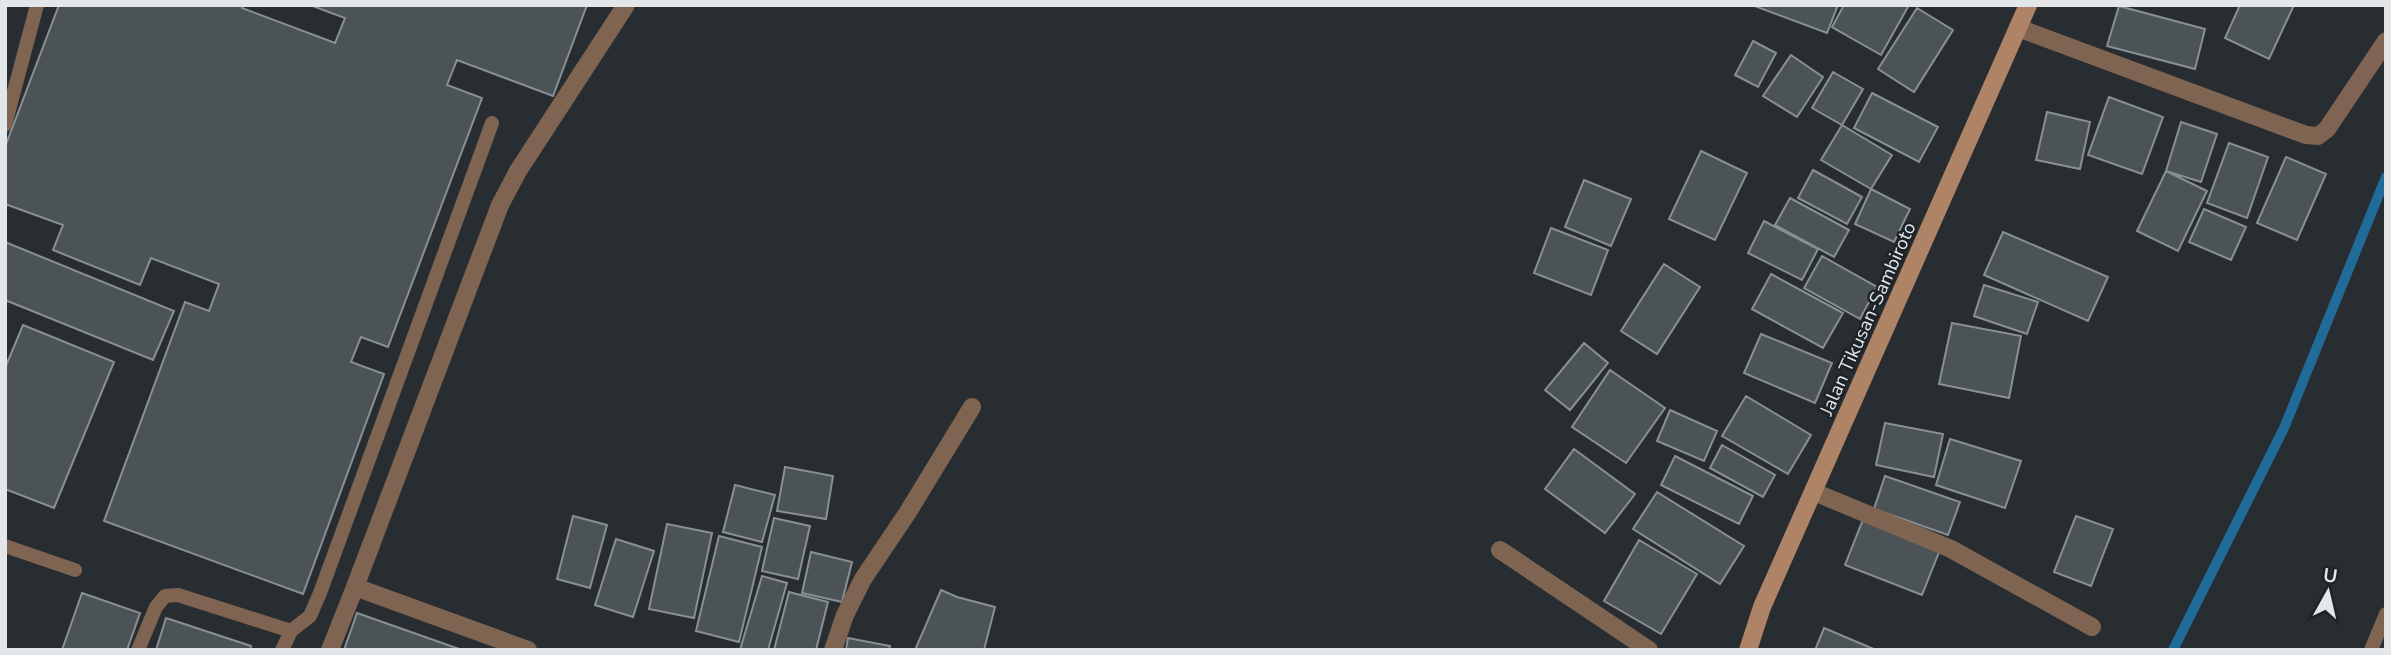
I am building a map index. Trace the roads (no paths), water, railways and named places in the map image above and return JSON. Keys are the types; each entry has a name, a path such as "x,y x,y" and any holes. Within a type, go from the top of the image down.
{"street":[{"path":"330,650 500,205 518,171 626,5"},
{"name":"Jalan Tikusan-Sambiroto","path":"1748,650 1762,607 2028,5"},
{"path":"2018,28 2306,135 2318,136 2327,129 2386,41"},
{"path":"833,650 845,615 863,579 908,512 972,407"},
{"path":"1814,492 1951,549 2092,627"},
{"path":"1500,550 1649,650"},
{"path":"355,587 528,650"}],"lane":[{"path":"5,125 37,5"},
{"path":"282,650 291,631 310,616 320,593 492,123"},
{"path":"5,546 75,570"},
{"path":"138,650 156,607 165,596 178,596 291,631"},
{"path":"2371,650 2386,614"}],"waterway":[{"path":"2173,650 2284,428 2386,177"}]}
